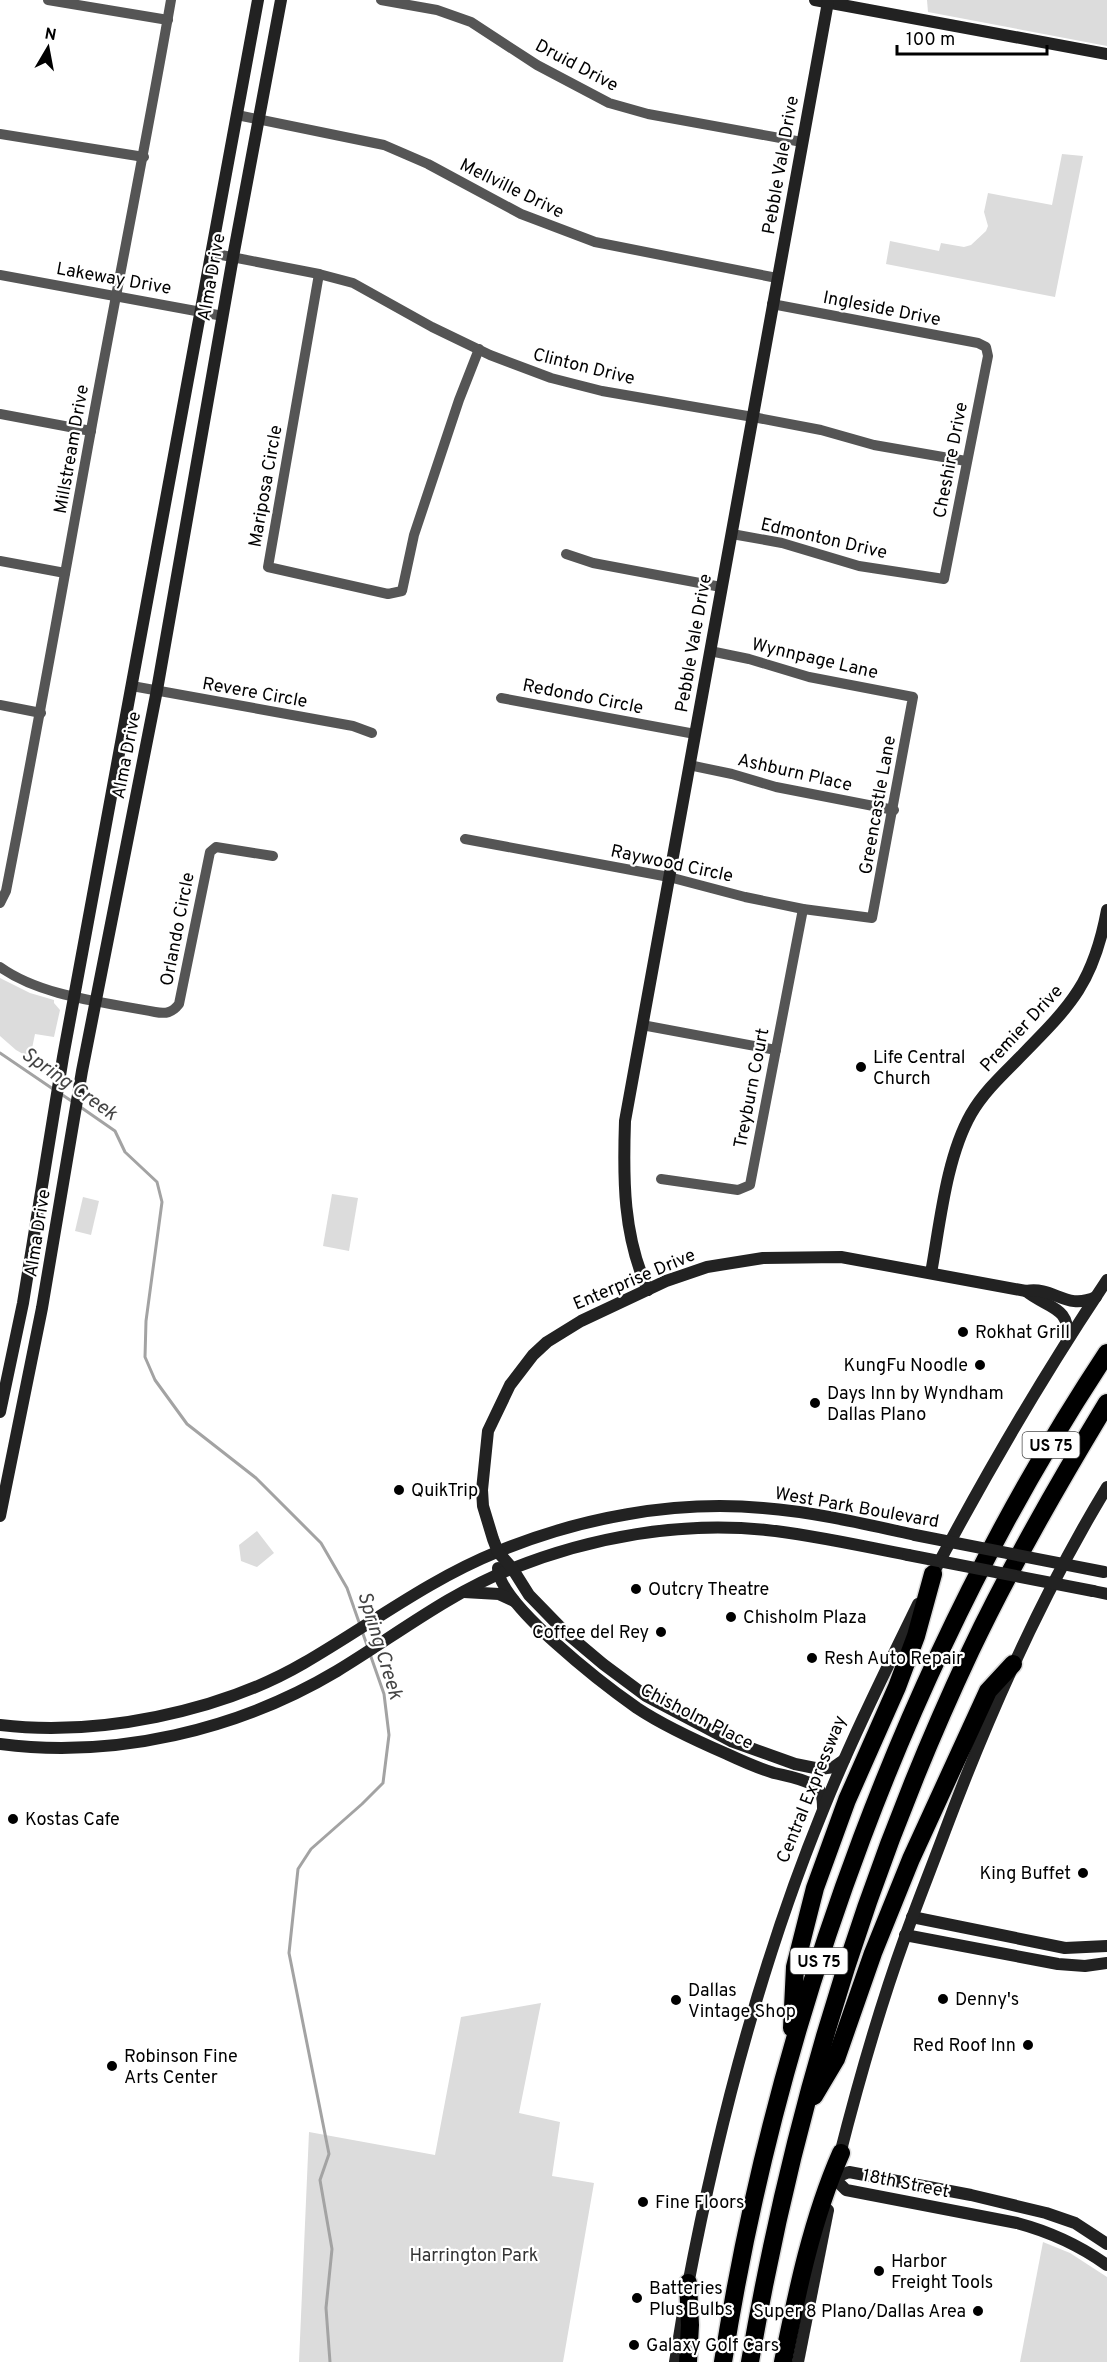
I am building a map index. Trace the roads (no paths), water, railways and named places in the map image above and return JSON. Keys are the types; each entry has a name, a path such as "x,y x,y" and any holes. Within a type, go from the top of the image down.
{"highway":[{"name":"US 75","path":"723,2362 754,2197 791,2055 820,1959 850,1872 922,1694 998,1539 1047,1450 1107,1353"},
{"name":"US 75","path":"750,2362 772,2242 801,2118 833,2007 864,1913 925,1755 971,1651 1012,1570 1107,1403"},
{"path":"791,2055 795,1967 815,1888 847,1800 897,1687 916,1635 933,1574"},
{"path":"801,2118 836,2059 873,1953 911,1859 988,1691 1013,1664"},
{"path":"783,2362 798,2288 830,2177 841,2153"},
{"path":"688,2283 690,2325 688,2362"}],"main road":[{"name":"Alma Drive","path":"0,1412 23,1303 63,1057 258,0"},
{"name":"Alma Drive","path":"0,1516 2,1494 54,1241 82,1071 157,690 281,0"},
{"name":"Pebble Vale Drive","path":"648,1290 631,1241 624,1180 625,1121 802,142 821,1"},
{"path":"821,1 1107,54"},
{"name":"Premier Drive","path":"931,1273 952,1163 961,1135 984,1096 1053,1024 1081,990 1096,957 1107,910"},
{"path":"33,1238 54,1241"},
{"name":"Enterprise Drive","path":"512,1568 498,1552 483,1506 483,1465 488,1431 510,1385 533,1355 566,1329 648,1290 706,1267 793,1256 842,1257 1026,1291 1050,1293 1074,1303 1096,1297"},
{"name":"Central Expressway","path":"675,2362 702,2212 742,2046 822,1812 844,1760 933,1574 999,1451 1066,1341 1107,1280"},
{"name":"Enterprise Drive","path":"1026,1291 1060,1312 1067,1319 1066,1341"},
{"path":"798,2362 834,2178 876,2025 905,1935 960,1789 1013,1664 1044,1600 1107,1487"},
{"name":"West Park Boulevard","path":"0,1725 46,1728 124,1721 181,1712 230,1697 278,1677 444,1577 498,1552 556,1532 608,1519 667,1509 760,1508 798,1512 1106,1573"},
{"name":"West Park Boulevard","path":"0,1744 62,1748 158,1739 230,1719 288,1696 337,1671 463,1592 512,1568 578,1547 651,1533 707,1528 766,1530 1107,1594"},
{"path":"498,1552 498,1575"},
{"name":"Chisholm Place","path":"512,1568 539,1606 603,1664 646,1696 731,1740 795,1764 820,1768 834,1767 844,1760"},
{"name":"Chisholm Place","path":"498,1575 516,1602 555,1643 638,1708 725,1753 771,1772 815,1786 823,1797 822,1812"},
{"path":"463,1592 499,1594 516,1602"},
{"path":"593,1674 603,1664"},
{"path":"253,1688 259,1708"},
{"path":"725,1753 731,1740"},
{"path":"912,1917 1077,1949 1107,1946"},
{"path":"905,1935 1077,1966 1107,1963"},
{"path":"1034,1960 1037,1943"},
{"path":"1077,1949 1077,1966"},
{"name":"18th Street","path":"1107,2244 1075,2223 1046,2213 971,2195 849,2172 834,2178 846,2190 1041,2229 1084,2249 1107,2265"},
{"path":"968,2213 971,2195"}],"street":[{"path":"48,0 168,20"},
{"name":"Millstream Drive","path":"0,903 6,891 41,713 171,0"},
{"name":"Druid Drive","path":"381,0 437,10 471,22 537,65 609,103 648,114 802,142"},
{"name":"Mellville Drive","path":"237,115 384,145 428,164 521,214 595,242 777,278"},
{"path":"0,134 144,157"},
{"name":"Clinton Drive","path":"211,253 353,283 432,327 480,350 551,378 591,388 820,430 874,445 966,461"},
{"name":"Mariposa Circle","path":"319,274 268,567 388,594 402,591 414,535 459,400 480,350"},
{"name":"Lakeway Drive","path":"0,275 223,316"},
{"name":"Ingleside Drive","path":"772,304 978,343 986,347"},
{"name":"Cheshire Drive","path":"944,579 988,356 986,347"},
{"path":"0,414 91,431"},
{"name":"Edmonton Drive","path":"732,534 782,543 859,566 944,579"},
{"path":"566,554 593,563 722,587"},
{"path":"0,561 65,573"},
{"name":"Wynnpage Lane","path":"710,651 749,659 809,677 913,697"},
{"name":"Revere Circle","path":"132,686 353,726 372,733"},
{"name":"Greencastle Lane","path":"872,918 894,810 913,697"},
{"name":"Redondo Circle","path":"501,698 695,734"},
{"path":"0,705 41,713"},
{"name":"Ashburn Place","path":"689,765 732,774 776,787 894,810"},
{"name":"Raywood Circle","path":"465,839 669,877 745,897 803,909 872,918"},
{"name":"Orlando Circle","path":"0,967 34,986 165,1013 174,1011 179,1004 210,852 216,847 273,856"},
{"name":"Treyburn Court","path":"661,1179 738,1190 750,1185 803,909"},
{"path":"642,1025 776,1050"}],"waterway":[{"name":"Spring Creek","path":"0,1053 53,1089"},
{"name":"Spring Creek","path":"61,1094 73,1102"},
{"name":"Spring Creek","path":"79,1106 115,1131 125,1152 157,1182 162,1202 146,1321 145,1357 155,1380 187,1424 256,1478 321,1543 347,1588 360,1625"},
{"name":"Spring Creek","path":"362,1631 368,1648"},
{"name":"Spring Creek","path":"330,2362 326,2308 332,2249 320,2180 329,2154 289,1953 298,1869 311,1849 383,1783 389,1735 384,1694 370,1654"}],"place":[{"name":"Life Central Church","path":"861,1067"},
{"name":"Rokhat Grill","path":"963,1332"},
{"name":"KungFu Noodle","path":"980,1365"},
{"name":"Days Inn by Wyndham Dallas Plano","path":"815,1403"},
{"name":"QuikTrip","path":"399,1490"},
{"name":"Outcry Theatre","path":"636,1589"},
{"name":"Chisholm Plaza","path":"731,1617"},
{"name":"Coffee del Rey","path":"661,1632"},
{"name":"Resh Auto Repair","path":"812,1658"},
{"name":"Kostas Cafe","path":"13,1819"},
{"name":"King Buffet","path":"1083,1873"},
{"name":"Denny's","path":"943,1999"},
{"name":"Dallas Vintage Shop","path":"676,2000"},
{"name":"Red Roof Inn","path":"1028,2045"},
{"name":"Robinson Fine Arts Center","path":"112,2066"},
{"name":"Fine Floors","path":"643,2202"},
{"name":"Harbor Freight Tools","path":"879,2271"},
{"name":"Batteries Plus Bulbs","path":"637,2298"},
{"name":"Super 8 Plano/Dallas Area","path":"978,2311"},
{"name":"Galaxy Golf Cars","path":"634,2345"}],"park label":[{"name":"Harrington Park","path":"474,2255"}]}
